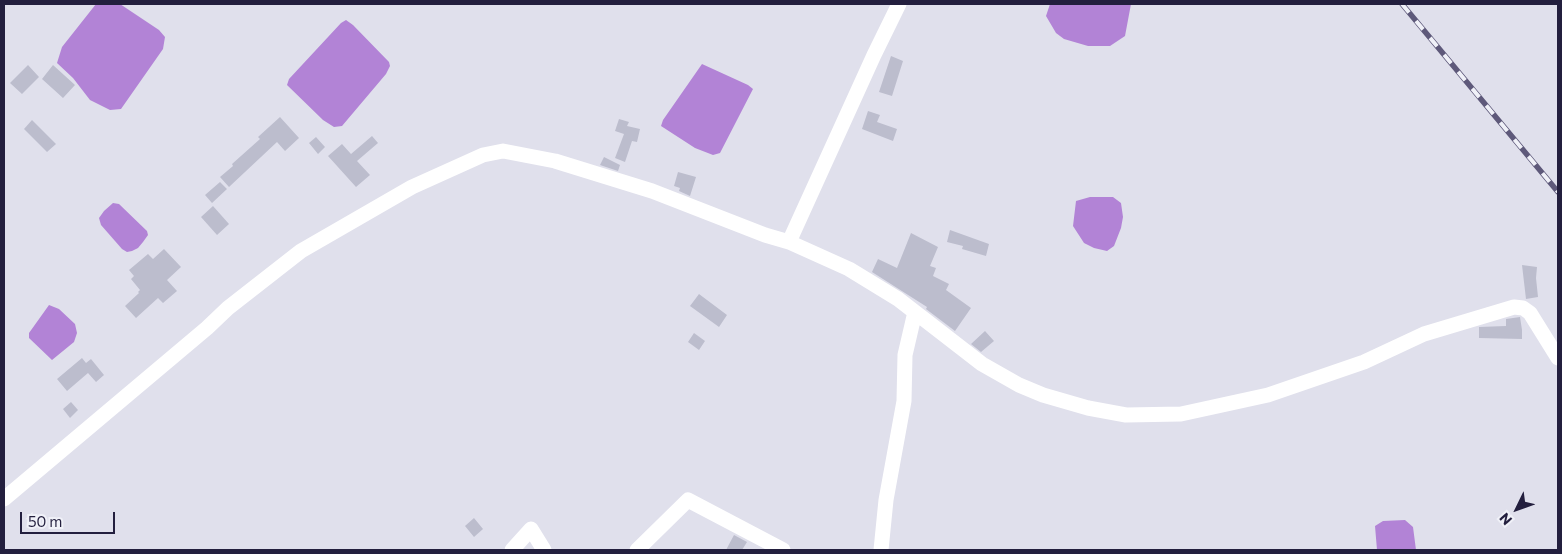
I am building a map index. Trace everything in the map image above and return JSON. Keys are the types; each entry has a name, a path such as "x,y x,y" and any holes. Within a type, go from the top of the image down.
{"street":[{"path":"789,242 898,4"},
{"path":"4,499 200,334 228,308 301,251 412,187 483,156 504,151 555,161 652,191 765,235 789,242 850,269 898,299 982,364 1019,385 1043,396 1088,408 1126,415 1181,414 1268,395 1364,362 1424,334 1514,307 1523,308 1530,313 1558,358"},
{"path":"881,550 886,500 904,401 905,355 915,312"},
{"path":"637,550 688,500 783,550"},
{"path":"512,550 531,529 544,550"}],"shaded area":[{"path":"96,4 120,4 159,30 165,37 163,49 121,109 110,110 90,100 73,78 57,63 62,47"},
{"path":"1050,4 1131,4 1125,36 1110,46 1088,46 1064,39 1056,33 1046,16"},
{"path":"346,20 389,62 390,66 386,74 342,126 334,127 323,120 287,85 289,79 341,23"},
{"path":"702,64 753,89 720,153 713,155 695,148 661,126 663,120"},
{"path":"1090,197 1113,197 1121,203 1123,217 1121,228 1114,246 1107,251 1084,243 1073,226 1076,201"},
{"path":"113,203 119,204 147,231 148,235 143,242 132,251 127,252 122,249 101,225 99,218"},
{"path":"49,305 59,309 75,324 77,333 74,342 52,360 29,338 29,333"},
{"path":"1405,520 1413,527 1416,550 1377,550 1375,526 1383,521"}],"building":[{"path":"891,56 903,61 892,96 879,92"},
{"path":"28,65 39,77 22,94 10,83"},
{"path":"53,65 75,85 63,98 42,79"},
{"path":"868,111 880,115 877,122 897,129 893,141 862,129"},
{"path":"280,117 299,138 285,151 277,142 229,187 220,177"},
{"path":"619,119 629,122 627,126 640,129 637,142 632,141 625,162 615,158 624,134 615,131"},
{"path":"32,120 56,144 47,152 24,129"},
{"path":"372,136 378,143 357,161 370,175 356,187 328,156 342,144 351,154"},
{"path":"316,137 325,147 318,154 309,143"},
{"path":"604,157 620,165 618,171 600,165"},
{"path":"678,172 696,177 690,196 679,191 680,188 674,186"},
{"path":"220,182 227,189 212,203 205,195"},
{"path":"213,206 229,224 217,235 201,217"},
{"path":"950,230 989,244 986,256 962,249 963,246 947,242"},
{"path":"911,233 938,247 930,266 936,268 933,276 949,284 946,290 971,308 955,331 926,309 927,307 872,272 878,259 897,268"},
{"path":"164,249 181,267 167,280 177,291 163,303 158,298 136,318 125,306 140,290 131,279 134,276 129,270 148,254 153,259"},
{"path":"1522,265 1537,267 1538,297 1526,299"},
{"path":"699,294 727,315 719,327 690,306"},
{"path":"1520,317 1522,339 1479,338 1479,327 1506,326 1506,319"},
{"path":"985,331 994,341 981,352 971,344"},
{"path":"694,333 705,341 699,350 688,342"},
{"path":"82,358 86,363 91,359 104,375 96,382 88,373 67,391 57,379"},
{"path":"71,402 78,410 70,418 63,409"},
{"path":"474,518 483,529 474,537 465,526"},
{"path":"734,535 747,542 742,550 726,550"}],"railway":[{"path":"1402,4 1558,192"}]}
